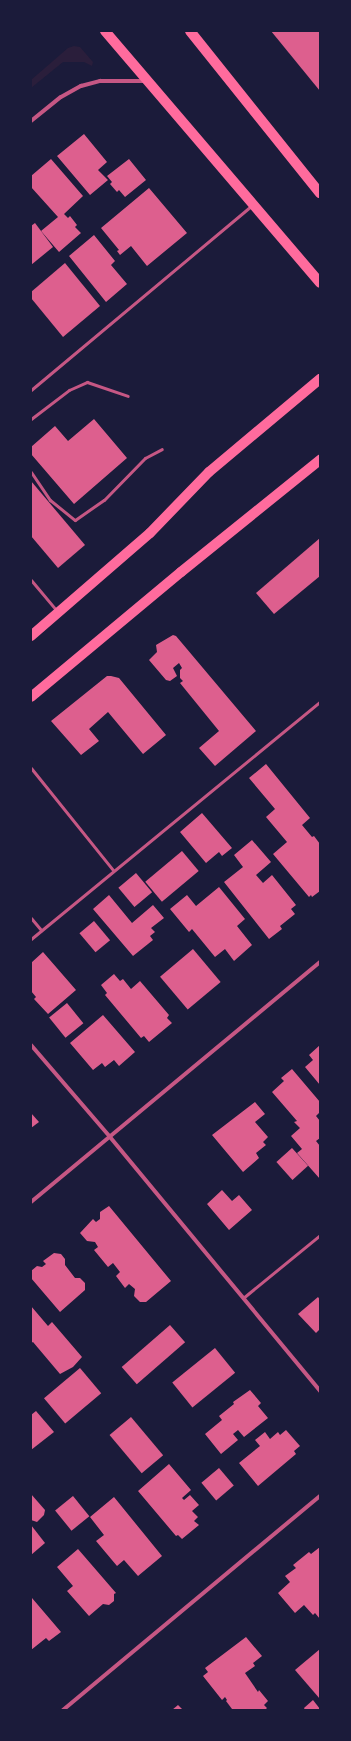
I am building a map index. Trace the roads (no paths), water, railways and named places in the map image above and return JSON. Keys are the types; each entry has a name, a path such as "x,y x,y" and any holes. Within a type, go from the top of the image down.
{"main road":[{"path":"105,31 320,283"},
{"path":"190,31 320,193"},
{"path":"31,636 150,533 209,472 320,379"},
{"path":"31,697 181,572 320,460"}],"street":[{"path":"31,121 61,96 80,86 100,81 148,81"},
{"path":"31,1202 320,962"},
{"path":"31,1045 110,1137 320,1391"},
{"path":"64,1710 320,1496"}],"lane":[{"path":"31,390 252,205"},
{"path":"31,418 69,390 87,382 128,396"},
{"path":"31,472 50,500 75,520 104,500 145,458 162,449"},
{"path":"31,580 58,612"},
{"path":"31,938 320,702"},
{"path":"31,768 113,870"},
{"path":"31,918 41,930"},
{"path":"244,1298 320,1235"}]}
